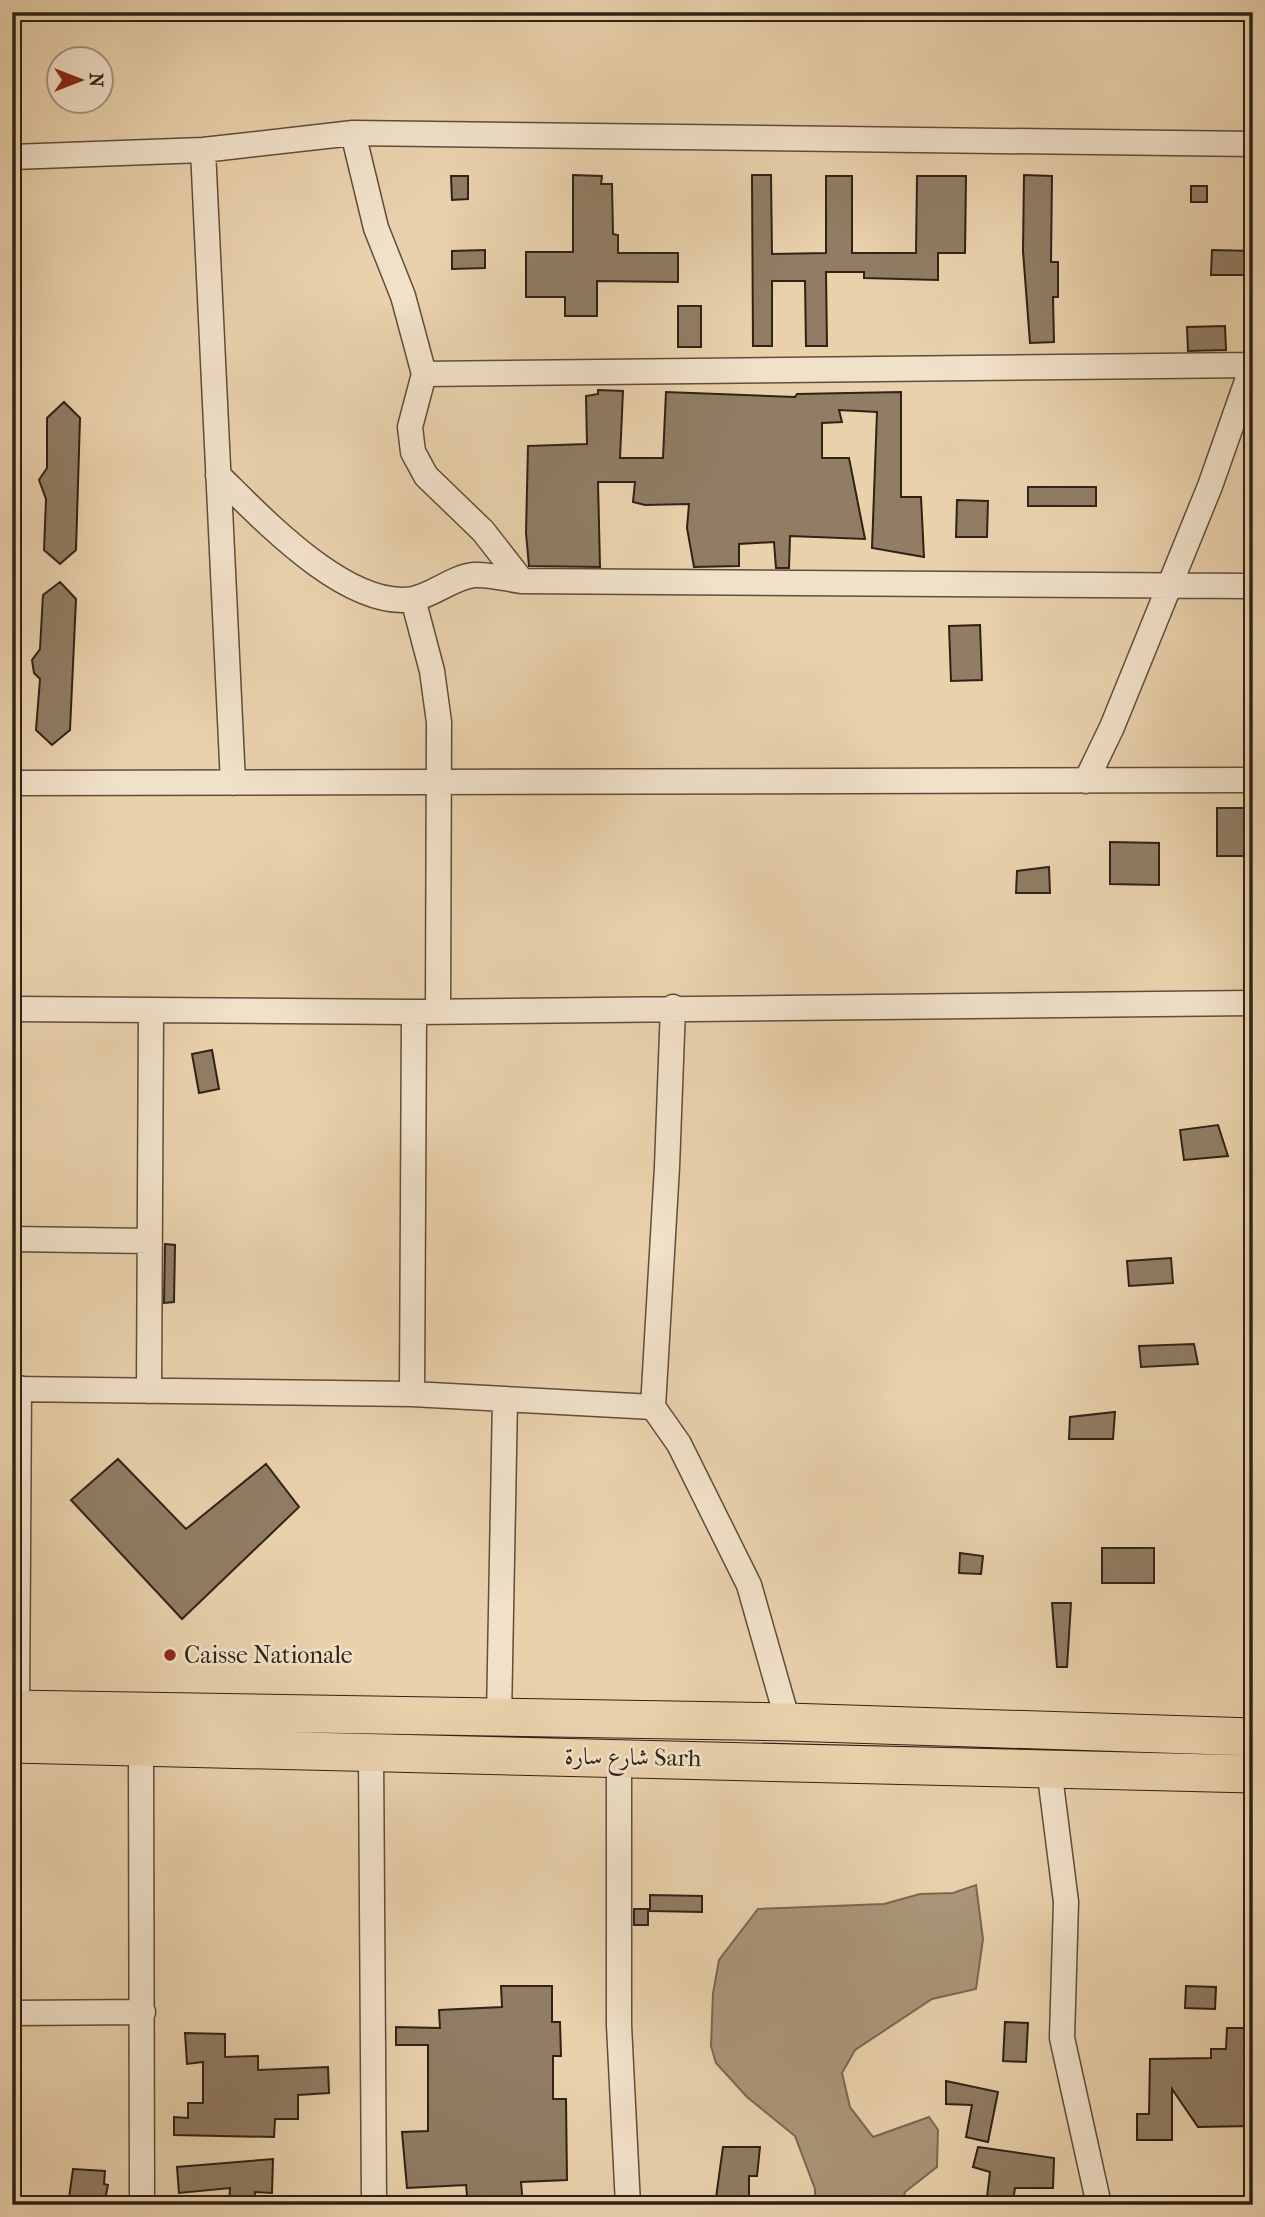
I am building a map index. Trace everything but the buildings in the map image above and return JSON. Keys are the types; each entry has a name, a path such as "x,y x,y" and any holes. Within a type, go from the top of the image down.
{"highway":[{"name":"شارع سارة Sarh","path":"14,1721 499,1717 1253,1737"},
{"name":"شارع سارة Sarh","path":"14,1721 141,1749 619,1756 1253,1774"}],"street":[{"path":"12,158 204,150 353,133 1253,144"},
{"path":"353,133 376,228 403,296 424,374 410,427 413,452 426,476 483,531 522,581"},
{"path":"204,150 233,783"},
{"path":"424,374 1251,375 1210,486 1167,586 1112,727 1086,781"},
{"path":"218,475 273,528 344,583 380,596 413,599 472,575 522,581 1253,586"},
{"path":"412,1394 439,722 434,684 413,599"},
{"path":"12,783 1253,780"},
{"path":"12,1009 426,1012 673,1007 1253,1003"},
{"path":"673,1007 653,1407 679,1444 749,1585 788,1723"},
{"path":"149,1391 151,1010"},
{"path":"12,1239 149,1241"},
{"path":"14,1721 16,1388 412,1394 653,1407"},
{"path":"499,1717 505,1399"},
{"path":"141,1749 142,2205"},
{"path":"371,1751 374,2205"},
{"path":"619,1756 619,2025 628,2205"},
{"path":"1049,1768 1066,1902 1062,2038 1099,2205"},
{"path":"12,2013 143,2012"}],"shaded area":[{"path":"976,1885 983,1939 976,1989 932,1999 855,2050 842,2073 850,2107 873,2137 929,2117 938,2130 937,2167 905,2192 901,2205 815,2205 815,2189 795,2136 747,2097 716,2063 711,2046 713,1993 719,1960 758,1909 884,1904 920,1894 953,1893"}],"place":[{"name":"Caisse Nationale","path":"170,1655"}]}
